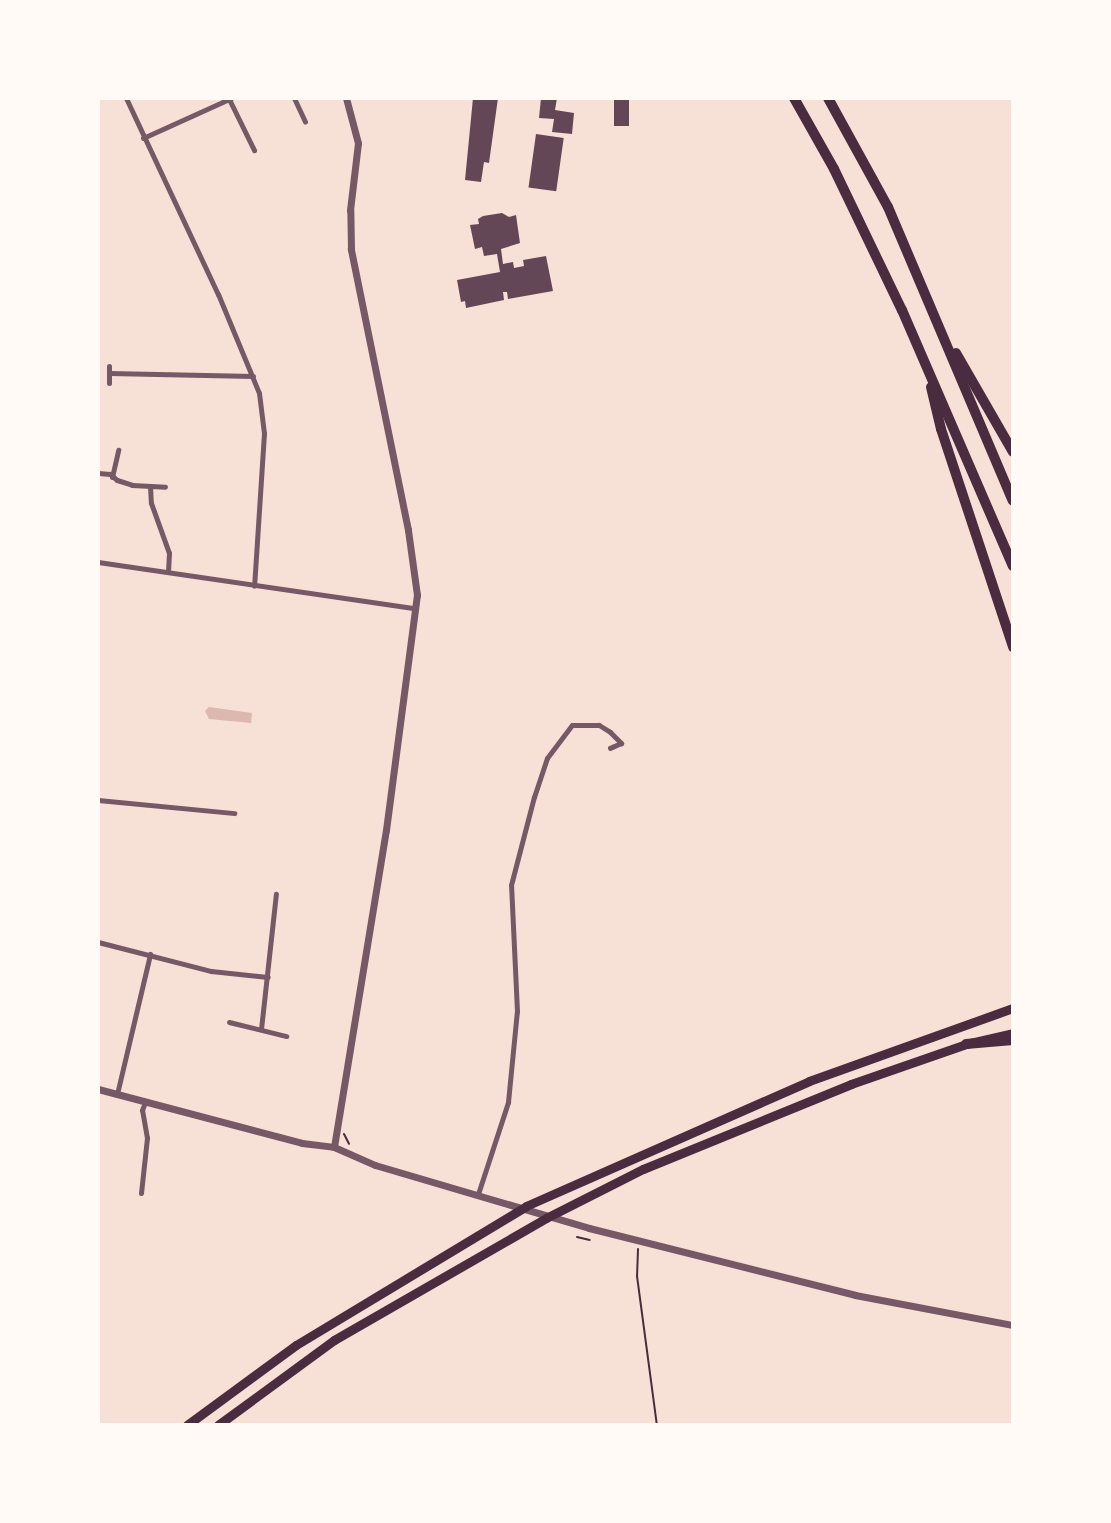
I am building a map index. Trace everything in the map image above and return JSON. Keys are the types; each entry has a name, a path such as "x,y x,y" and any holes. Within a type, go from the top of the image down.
{"highway":[{"path":"794,98 834,169 927,367 1013,566"},
{"path":"828,98 888,207 946,338 1013,501"},
{"path":"946,338 1013,452"},
{"path":"927,367 941,429 1013,647"},
{"path":"966,1044 1013,1040"}],"main road":[{"path":"187,1425 296,1345 484,1230 574,1183 809,1081 1013,1008"},
{"path":"218,1425 334,1340 509,1239 583,1200 717,1137 851,1084 966,1044 1013,1033"}],"street":[{"path":"125,98 253,376 264,433 254,586"},
{"path":"143,138 230,98 254,150"},
{"path":"294,98 305,122"},
{"path":"334,1147 386,830 415,608 416,579 351,249 350,210 358,143 346,98"},
{"path":"109,383 109,370 253,376"},
{"path":"113,477 118,450"},
{"path":"98,473 132,485 165,487"},
{"path":"150,486 151,503 169,554 168,572"},
{"path":"98,562 415,608"},
{"path":"478,1195 508,1102 517,1011 511,885 534,797 547,758 572,725 599,725 621,743 610,748"},
{"path":"98,800 234,813"},
{"path":"261,1029 276,894"},
{"path":"98,942 211,971 268,977"},
{"path":"117,1094 150,954"},
{"path":"229,1022 286,1036"},
{"path":"98,1089 302,1143 334,1147 375,1165 599,1231 855,1295 1013,1325"},
{"path":"141,1193 147,1138 142,1110 145,1102"}],"path":[{"path":"577,1237 590,1240"},
{"path":"638,1247 637,1276 657,1425"}],"shaded area":[{"path":"209,707 252,713 251,723 209,719 205,711"}],"building":[{"path":"473,98 498,98 489,163 484,162 481,182 465,180"},
{"path":"541,98 557,98 555,110 574,113 572,134 552,132 554,119 539,118"},
{"path":"614,98 629,98 629,126 614,126"},
{"path":"536,134 564,138 556,191 528,187"},
{"path":"502,213 509,217 516,215 520,243 501,249 503,264 513,262 514,268 524,266 523,260 546,256 553,291 508,299 507,292 503,292 504,300 466,308 465,301 461,302 457,280 500,272 497,254 484,256 482,247 475,249 470,225 479,224 478,219 483,216"}]}
